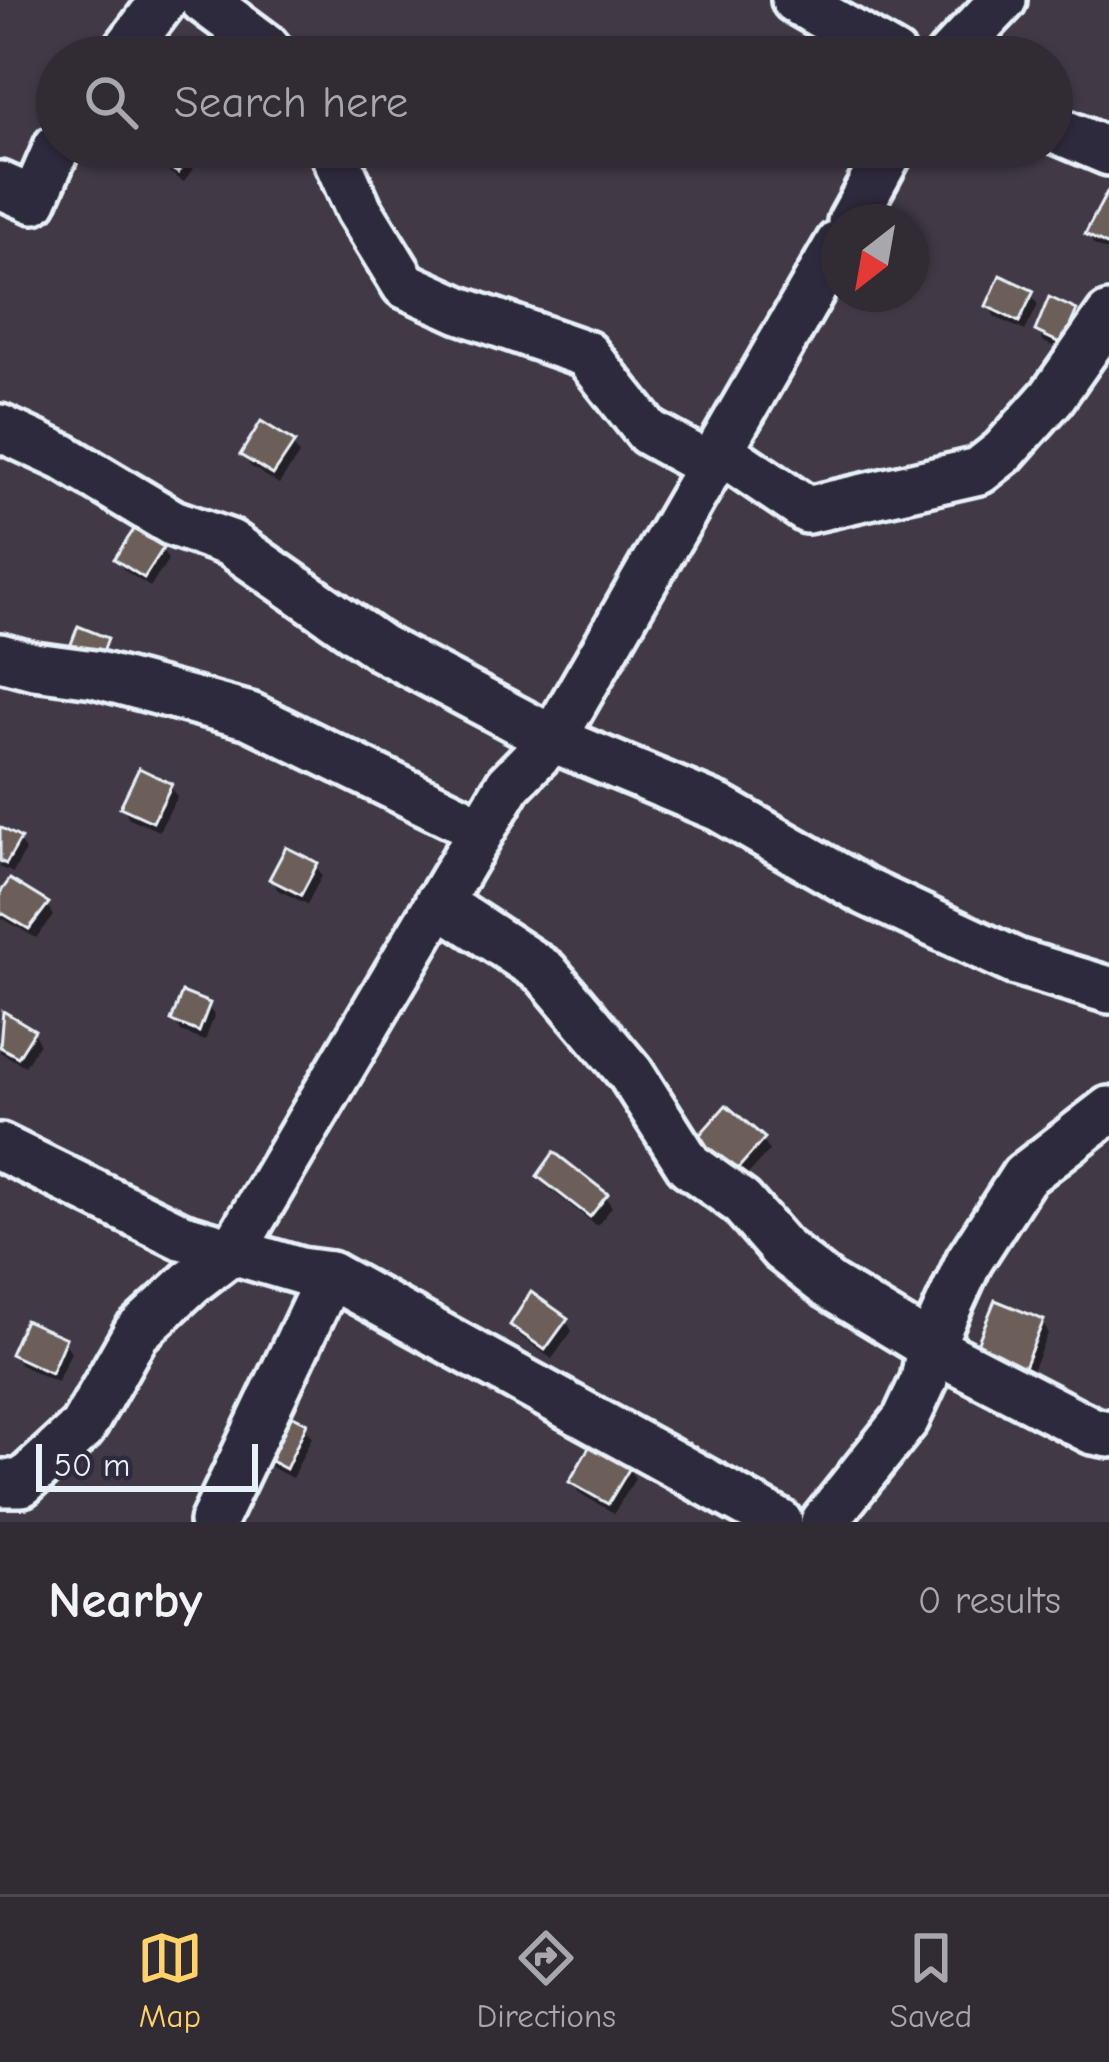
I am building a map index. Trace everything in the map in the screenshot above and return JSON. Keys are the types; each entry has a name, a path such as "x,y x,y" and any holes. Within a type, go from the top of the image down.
{"street":[{"path":"795,0 857,36"},
{"path":"969,36 1003,0"},
{"path":"142,36 178,1 246,36"},
{"path":"1073,137 1109,152"},
{"path":"0,185 34,200 48,168"},
{"path":"340,168 359,210 405,285 460,310 586,354 649,432 715,458 807,510 980,471 1052,397 1109,316"},
{"path":"861,204 881,168"},
{"path":"0,1483 22,1483 82,1428 136,1334 233,1249 508,784 553,739 821,274"},
{"path":"0,428 63,457 173,523 230,543 381,648 553,739 719,808 864,891 994,952 1109,991"},
{"path":"0,657 94,674 250,716 481,829"},
{"path":"438,902 545,972 631,1073 689,1166 741,1202 782,1249 829,1286 930,1347 1093,1431 1109,1434"},
{"path":"824,1522 906,1419 924,1380 930,1347 969,1261 1024,1176 1109,1110"},
{"path":"0,1148 181,1236 300,1271 330,1275 778,1522"},
{"path":"213,1522 330,1275"}],"building":[{"path":"1109,193 1109,246 1085,234"},
{"path":"1000,275 1034,291 1019,322 986,306"},
{"path":"1049,297 1077,310 1062,344 1035,331"},
{"path":"261,421 295,442 273,475 240,455"},
{"path":"135,528 164,547 144,578 114,559"},
{"path":"78,626 108,638 97,668 66,657"},
{"path":"139,768 172,784 153,822 120,807"},
{"path":"0,827 21,838 6,864 0,861"},
{"path":"286,847 318,863 301,895 269,879"},
{"path":"10,879 49,903 29,929 0,912 0,893"},
{"path":"182,992 210,1003 199,1032 171,1021"},
{"path":"3,1011 35,1030 18,1057 0,1047"},
{"path":"726,1105 765,1138 734,1173 695,1140"},
{"path":"554,1152 608,1194 590,1217 537,1176"},
{"path":"531,1292 568,1318 545,1350 510,1325"},
{"path":"995,1300 1044,1320 1023,1369 975,1349"},
{"path":"25,1320 66,1338 51,1373 10,1354"},
{"path":"273,1406 307,1423 286,1469 252,1451"},
{"path":"592,1442 631,1466 608,1504 569,1482"}]}
